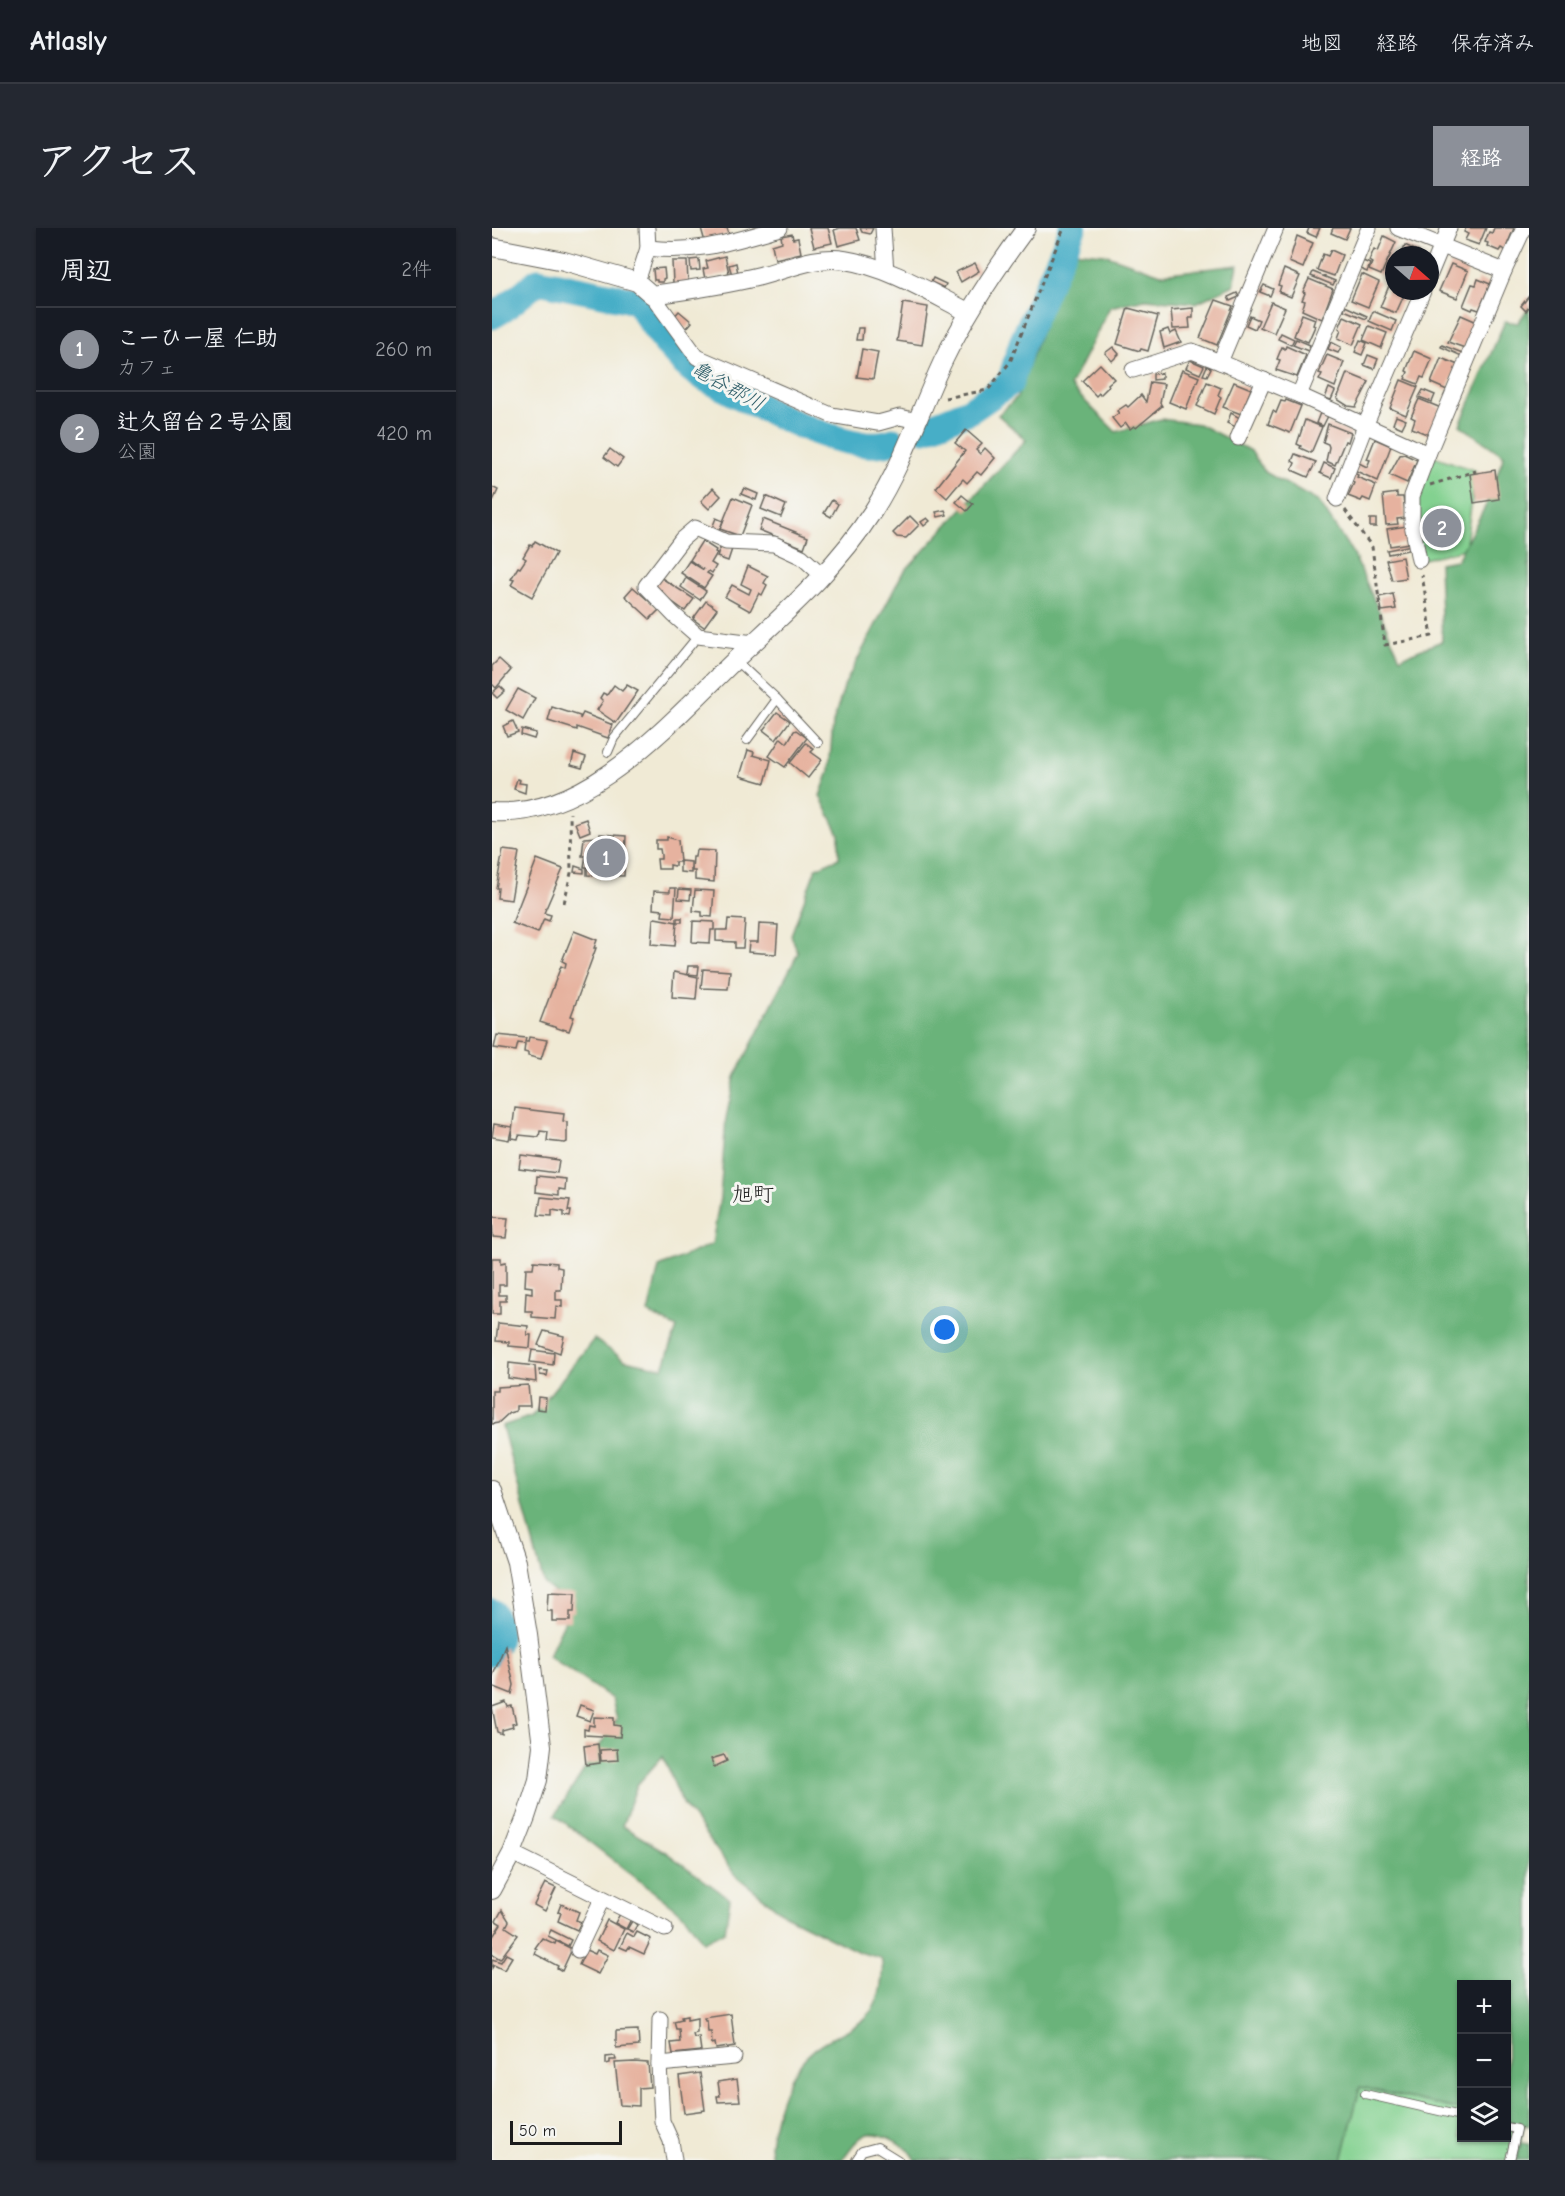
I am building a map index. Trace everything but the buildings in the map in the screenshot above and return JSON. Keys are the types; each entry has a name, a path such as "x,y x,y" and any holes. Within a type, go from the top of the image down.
{"street":[{"path":"638,282 648,248 647,228"},
{"path":"648,248 673,251 706,249 780,228"},
{"path":"883,228 886,272"},
{"path":"492,812 526,811 570,796 629,759 823,576 874,510 893,476 943,360 968,312 988,279 1026,228"},
{"path":"1220,362 1275,228"},
{"path":"1299,395 1369,228"},
{"path":"1398,228 1504,271"},
{"path":"1439,253 1449,228"},
{"path":"1419,560 1412,524 1412,496 1504,271 1524,228"},
{"path":"492,247 564,261 638,282 652,295 697,357 831,415 878,423 900,417 917,422"},
{"path":"652,295 709,288 762,276 814,260 845,260 886,272 968,312"},
{"path":"1337,499 1365,426 1419,300"},
{"path":"1133,370 1192,351 1299,395 1428,454"},
{"path":"1238,438 1264,380"},
{"path":"754,643 698,636 646,586 682,539 694,528 726,542 774,544 802,557 823,576"},
{"path":"492,1490 516,1562 542,1746 537,1780 526,1817 512,1853 492,1890"},
{"path":"512,1853 665,1929"},
{"path":"578,1950 603,1899"},
{"path":"660,2019 659,2064 662,2121 671,2140 674,2160"},
{"path":"659,2064 735,2056"}],"lane":[{"path":"608,753 614,738 698,636"},
{"path":"735,660 777,699 818,743"},
{"path":"747,740 777,699"},
{"path":"1365,2094 1457,2115"},
{"path":"1510,2160 1517,2130 1511,2128"},
{"path":"856,2160 862,2151 877,2147 898,2160"}],"path":[{"path":"926,401 988,390 1010,362 1064,228"},
{"path":"1414,490 1476,471"},
{"path":"1337,499 1372,547 1385,645 1432,636 1419,560"},
{"path":"564,903 572,873 570,796"}],"green space":[{"path":"1071,251 1104,254 1161,274 1238,265 1234,285 1196,303 1145,299 1110,307 1070,386 1116,432 1161,419 1199,424 1251,451 1265,472 1319,502 1354,555 1400,658 1442,641 1439,563 1457,560 1486,505 1504,456 1460,425 1505,321 1518,323 1529,307 1529,2126 1511,2122 1511,1980 1457,1980 1457,2109 1360,2087 1342,2160 916,2160 896,2141 881,2135 868,2134 857,2141 842,2160 773,2160 770,2150 771,2136 780,2102 791,2077 808,2055 819,2046 852,2028 871,2012 877,2001 881,1985 883,1968 881,1958 859,1952 785,1915 735,1875 681,1801 663,1756 637,1785 622,1826 664,1851 730,1899 725,1931 703,1942 685,1916 555,1815 617,1719 612,1699 548,1656 572,1606 544,1584 502,1426 532,1416 594,1339 625,1360 663,1368 677,1328 648,1313 659,1267 712,1244 720,1198 726,1118 735,1077 798,953 791,935 816,868 839,858 839,834 820,796 829,771 833,723 845,684 902,574 1026,440 998,415 1017,397"},
{"path":"1428,454 1476,471 1465,549 1419,560 1412,506"},
{"path":"1360,2087 1457,2109 1457,2142 1511,2142 1511,2122 1524,2125 1517,2160 1342,2160"},
{"path":"1521,2143 1529,2144 1529,2160 1517,2160"}],"waterway":[{"name":"亀谷郡川","path":"925,429 969,411 1010,383 1022,343 1073,228"},
{"name":"亀谷郡川","path":"492,316 538,281 637,301 655,329 676,355 704,378 764,409 832,437 855,443 875,444 893,441"},
{"path":"492,1612 499,1632 492,1653"}],"place":[{"name":"辻久留台２号公園","path":"1442,528"},
{"name":"こーひー屋 仁助","path":"606,858"}],"district":[{"name":"旭町","path":"753,1194"}]}
